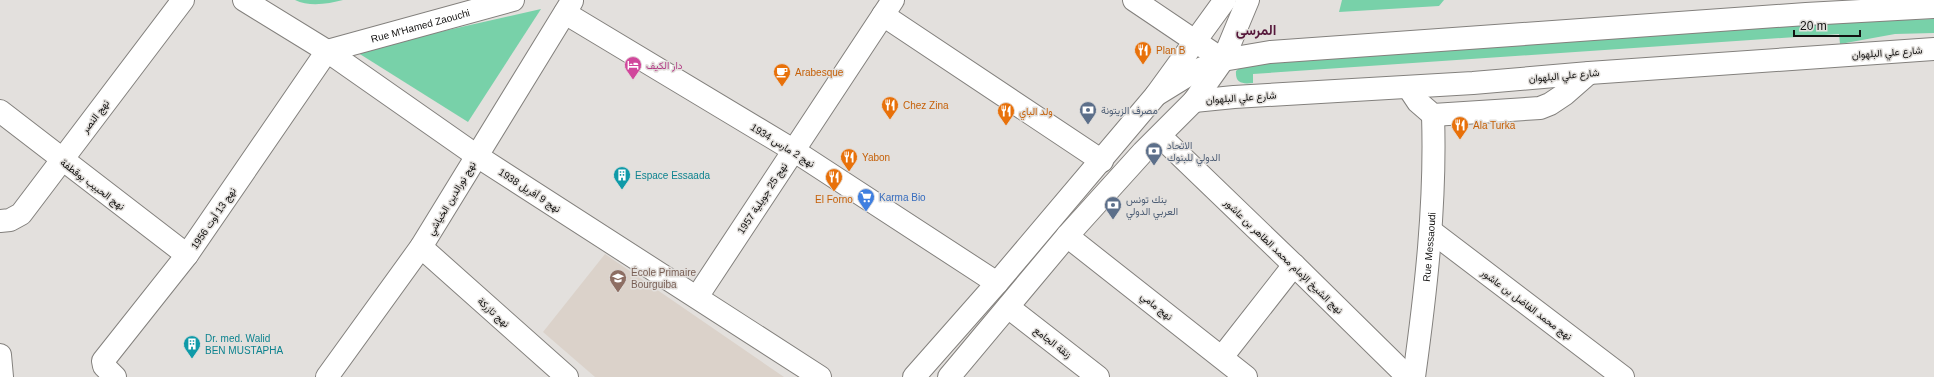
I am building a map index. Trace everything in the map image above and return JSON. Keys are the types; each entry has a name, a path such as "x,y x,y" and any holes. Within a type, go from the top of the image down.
{"street":[{"name":"نهج النصر","path":"0,221 10,220 21,214 183,0"},
{"name":"نهج 9 أفريل 1938","path":"244,0 327,51 477,156 820,377"},
{"name":"Rue M'Hamed Zaouchi","path":"327,51 513,0"},
{"path":"1134,0 1223,60"},
{"path":"949,377 1066,236 1123,174 1194,101 1223,60 1248,0"},
{"path":"914,377 1102,161 1156,95 1222,5"},
{"path":"1222,5 1216,34 1234,97"},
{"name":"نهج 2 مارس 1934","path":"569,6 997,283"},
{"name":"نهج نورالدين الخياشي","path":"327,377 421,247 569,6"},
{"path":"888,7 1102,161"},
{"name":"نهج 25 جويلية 1957","path":"697,297 888,7"},
{"path":"1156,95 1195,71 1223,60 1270,52 1806,14 1934,7"},
{"name":"شارع علي البلهوان","path":"1194,101 1234,97 1473,84 1589,73 1934,49"},
{"name":"نهج 13 أوت 1956","path":"115,377 104,366 103,361 187,255 327,51"},
{"path":"1408,87 1418,102 1433,115 1505,111 1545,107 1573,88 1589,73"},
{"name":"نهج الحبيب بوقطفة","path":"0,111 187,255"},
{"name":"Rue Messaoudi","path":"1414,377 1429,266 1434,146 1433,115"},
{"name":"نهج الشيخ الإمام محمد الطاهر بن عاشور","path":"1160,136 1408,377"},
{"name":"نهج محمد الفاضل بن عاشور","path":"1431,231 1623,377"},
{"name":"نهج مامي","path":"1066,236 1246,377"},
{"name":"نهج تازركة","path":"421,247 568,377"},
{"path":"1222,357 1294,265"},
{"name":"زنقة الجامع","path":"1008,307 1098,377"},
{"path":"0,355 2,377"}],"shaded area":[{"name":"École Primaire Bourguiba","path":"605,254 784,377 595,377 543,332"}],"green space":[{"path":"295,0 343,0 325,4 306,4"},
{"path":"1342,0 1444,0 1439,6 1339,12"},
{"path":"541,9 468,122 355,51"},
{"path":"1839,13 1894,20 1934,19 1934,33 1895,34 1840,44 1839,34 1253,74 1253,83 1240,82 1238,81 1236,75 1236,71 1250,58"}],"place":[{"name":"Plan B","path":"1143,65"},
{"name":"دار الكيف","path":"633,80"},
{"name":"Arabesque","path":"782,87"},
{"name":"Chez Zina","path":"890,120"},
{"name":"مصرف الزيتونة","path":"1088,125"},
{"name":"ولد الباي","path":"1006,126"},
{"name":"Ala Turka","path":"1460,140"},
{"name":"الاتحاد الدولي للبنوك","path":"1154,166"},
{"name":"Yabon","path":"849,172"},
{"name":"Espace Essaada","path":"622,190"},
{"name":"El Forno","path":"834,192"},
{"name":"Karma Bio","path":"866,212"},
{"name":"بنك تونس العربي الدولي","path":"1113,220"},
{"name":"École Primaire Bourguiba","path":"618,293"},
{"name":"Dr. med. Walid BEN MUSTAPHA","path":"192,359"}],"district":[{"name":"المرسى","path":"1256,30"}]}
